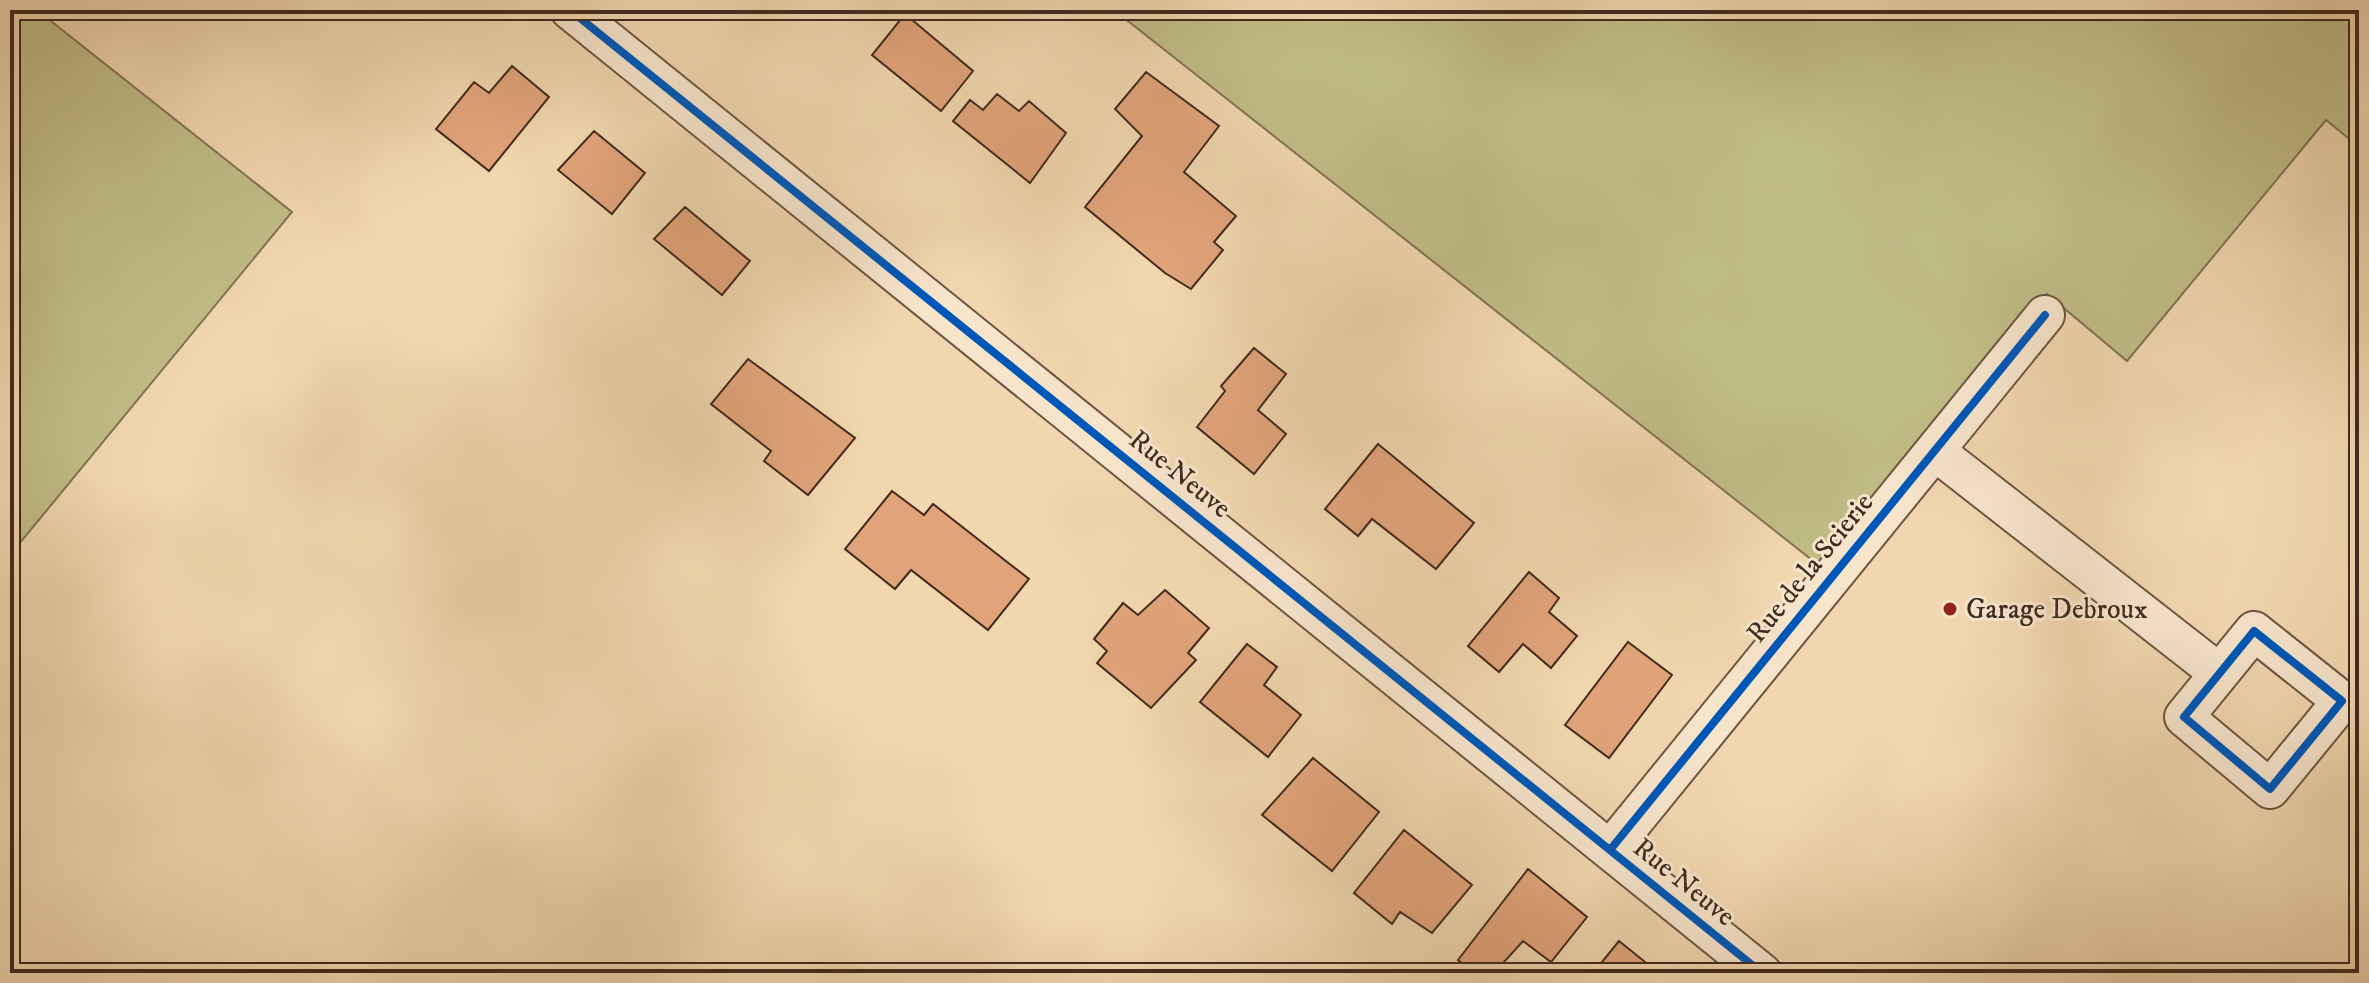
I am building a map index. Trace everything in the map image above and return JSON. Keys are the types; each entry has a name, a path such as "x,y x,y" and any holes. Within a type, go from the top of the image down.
{"street":[{"name":"Rue Neuve","path":"570,10 1762,973"},
{"name":"Rue de la Scierie","path":"1610,850 2045,315"},
{"path":"1935,451 2219,673"}],"shaded area":[{"path":"10,10 37,10 292,212 10,555"},
{"path":"1114,10 2359,10 2359,147 2326,120 2127,361 2047,294 1826,571"}],"building":[{"path":"905,14 973,71 941,111 872,55"},
{"path":"512,66 549,97 489,171 436,129 474,82 489,93"},
{"path":"1146,72 1219,126 1184,172 1236,216 1214,242 1223,250 1191,289 1165,273 1085,207 1142,136 1115,109"},
{"path":"997,94 1019,111 1029,101 1066,133 1030,183 953,121 970,100 983,110"},
{"path":"594,131 645,173 612,214 558,170"},
{"path":"685,207 750,261 722,295 654,239"},
{"path":"1254,348 1286,374 1258,410 1286,434 1254,474 1197,427 1225,391 1221,386"},
{"path":"748,359 855,438 808,495 764,461 771,451 711,404"},
{"path":"1378,444 1474,523 1436,569 1372,519 1358,536 1325,509"},
{"path":"892,491 924,515 933,504 1029,579 988,630 911,570 895,589 845,549"},
{"path":"1529,572 1559,598 1549,612 1577,636 1551,668 1523,644 1499,672 1468,646"},
{"path":"1165,590 1209,628 1188,653 1196,660 1151,708 1097,663 1107,651 1094,639 1123,603 1138,615"},
{"path":"1628,642 1672,675 1609,758 1565,725"},
{"path":"1247,644 1277,667 1264,685 1301,715 1268,757 1200,702"},
{"path":"1313,758 1379,812 1332,871 1262,815"},
{"path":"1404,830 1472,885 1432,933 1400,912 1392,924 1354,893"},
{"path":"1528,869 1587,917 1551,962 1523,941 1494,973 1474,973 1458,960"},
{"path":"1619,941 1655,970 1652,973 1593,973"}],"cycle path":[{"path":"570,10 1762,973"},
{"path":"1610,850 2045,315"},
{"path":"2254,631 2342,701 2270,789 2184,717 2254,631"}],"place":[{"name":"Garage Debroux","path":"1950,609"}]}
